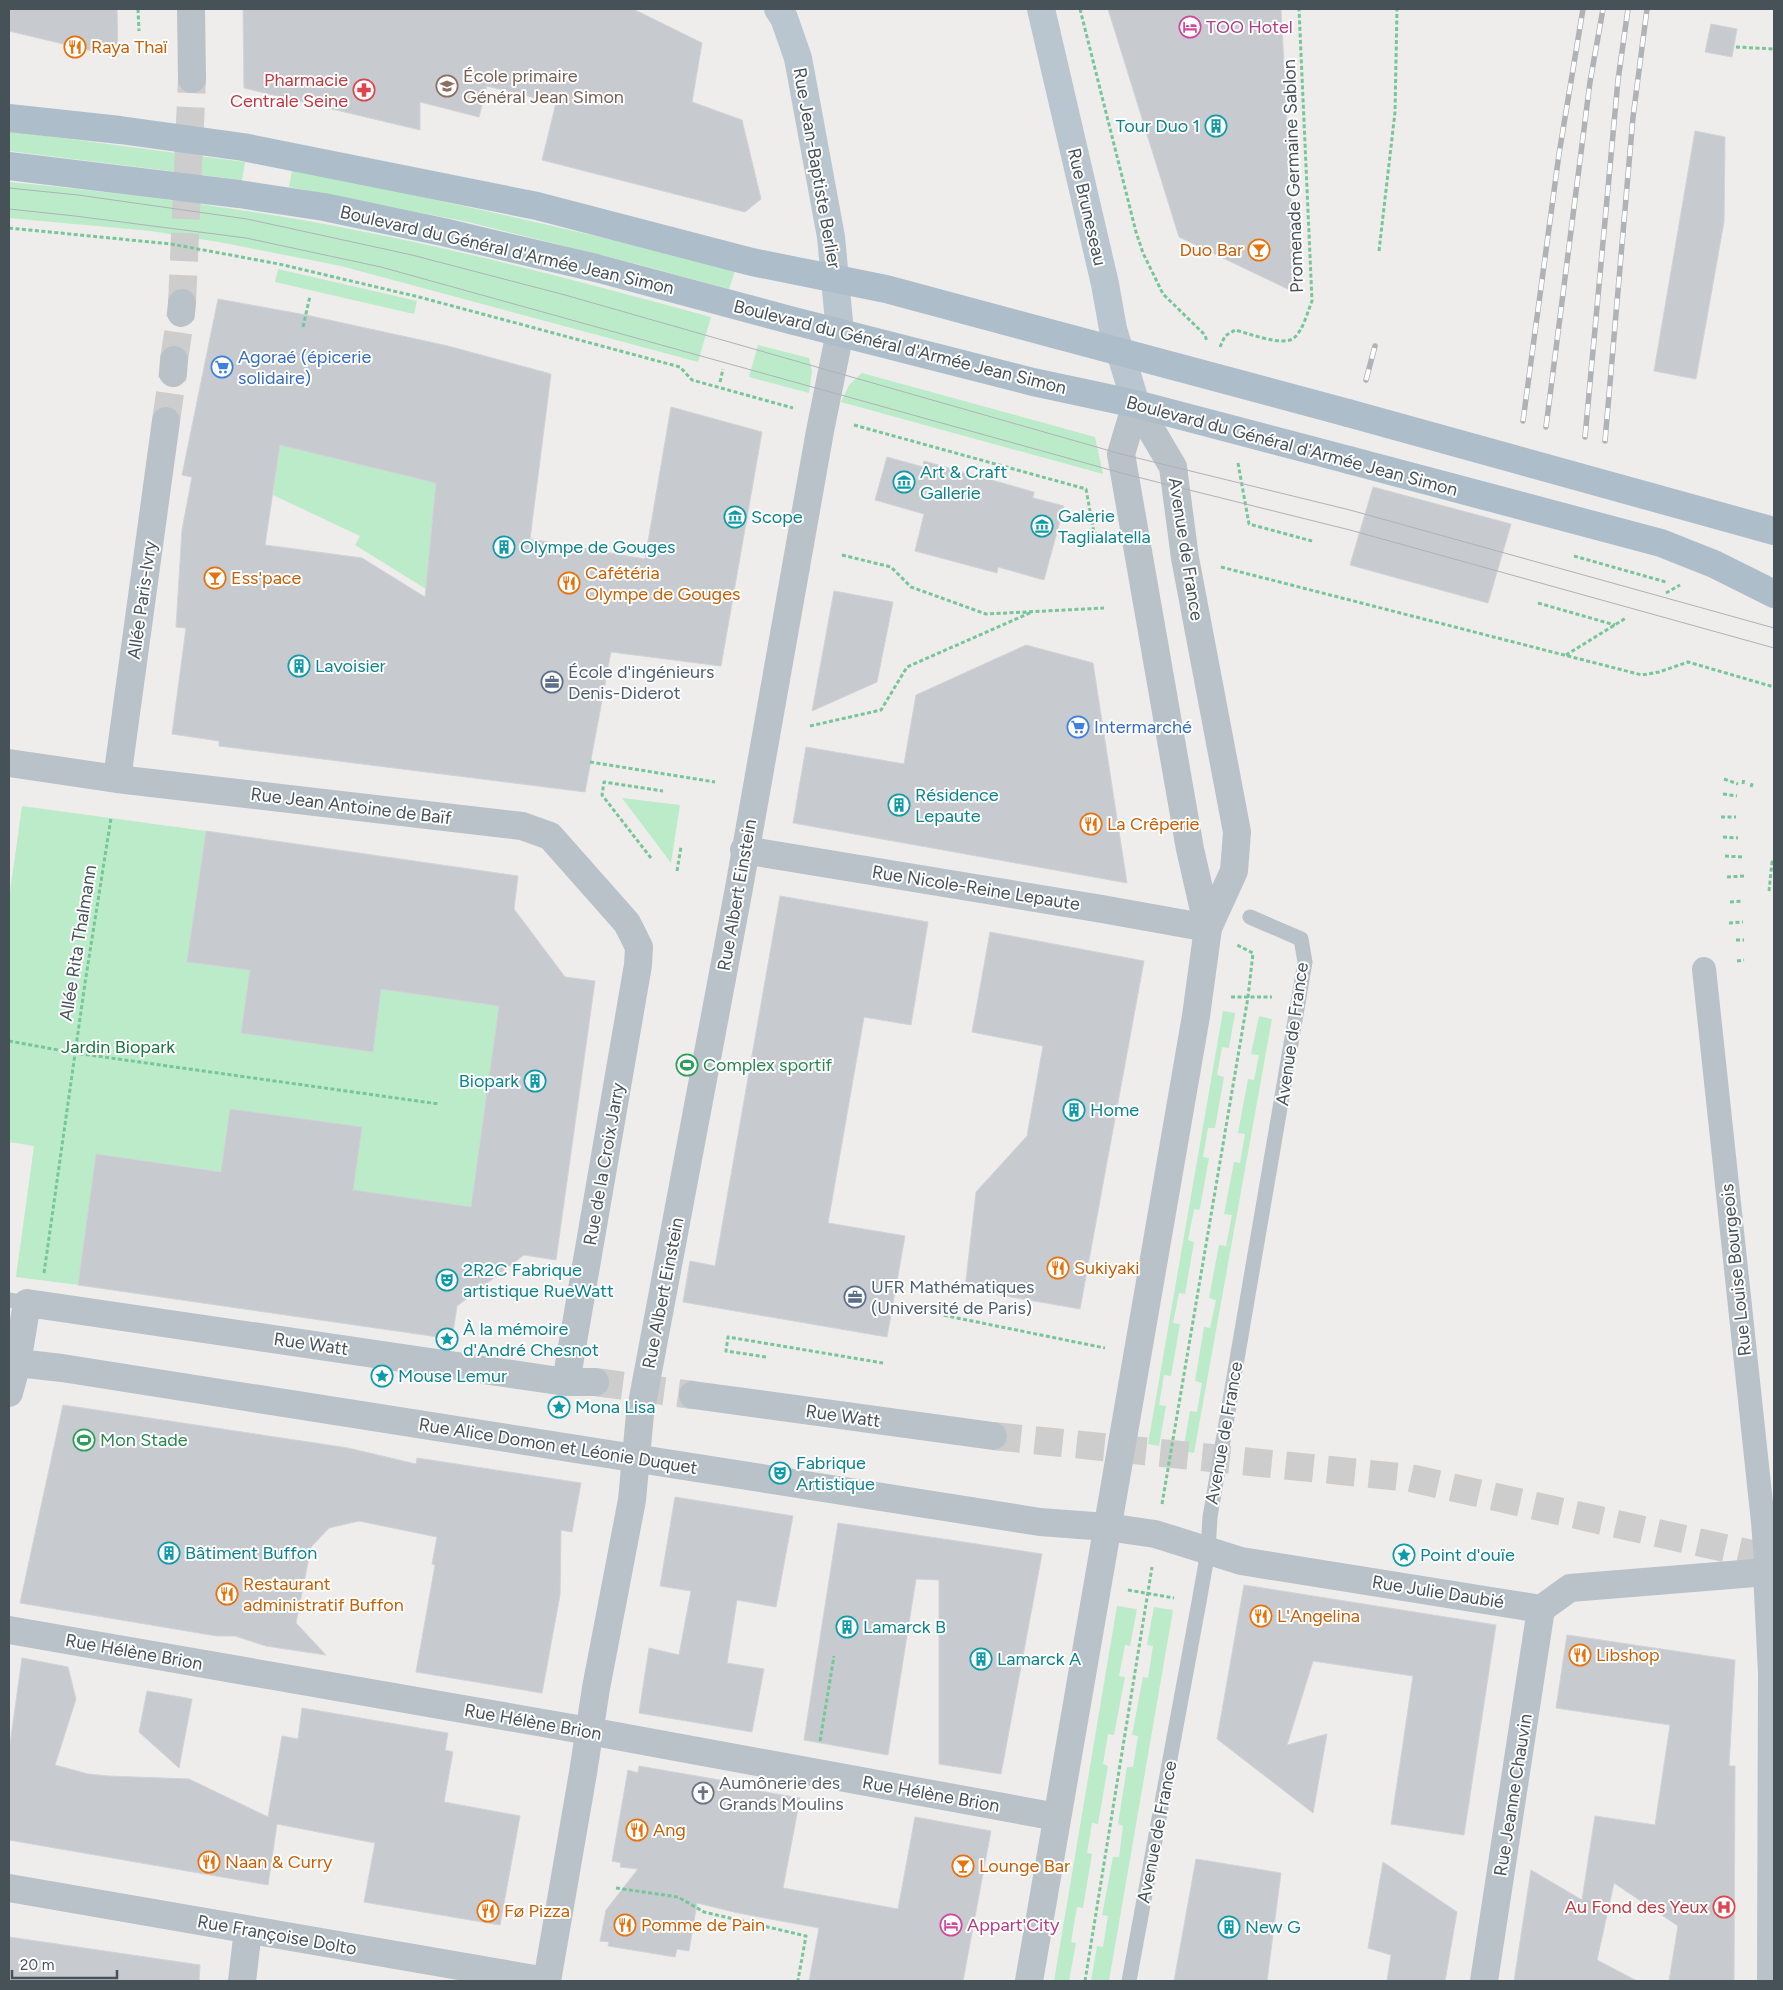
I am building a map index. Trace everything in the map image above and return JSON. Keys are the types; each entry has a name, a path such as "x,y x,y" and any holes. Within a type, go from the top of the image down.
{"main road":[{"name":"Rue Jean-Baptiste Berlier","path":"778,9 784,18 798,58 831,237 840,332"},
{"name":"Rue Bruneseau","path":"1042,9 1119,352 1136,404"},
{"path":"9,118 130,131 243,147 537,206 752,262 886,289 1348,413 1774,531"},
{"name":"Boulevard du Général d'Armée Jean Simon","path":"9,166 239,194 324,207 443,232 596,268 1033,382 1136,404 1661,543 1714,564 1774,594"}],"street":[{"path":"191,9 192,79"},
{"name":"Rue Albert Einstein","path":"547,1981 596,1688 632,1500 641,1409 820,431 840,332"},
{"name":"Avenue de France","path":"1136,404 1121,454 1190,849 1208,928"},
{"name":"Avenue de France","path":"1029,1981 1197,1008 1208,928 1234,871 1237,832 1185,558 1173,467 1136,404"},
{"name":"Allée Paris-Ivry","path":"117,779 166,421"},
{"name":"Rue Jean Antoine de Baïf","path":"9,764 117,779 522,826 550,836 627,923 639,947"},
{"name":"Rue Nicole-Reine Lepaute","path":"744,850 1208,928"},
{"name":"Rue de la Croix Jarry","path":"566,1382 638,965 639,947"},
{"name":"Rue Louise Bourgeois","path":"1704,969 1767,1572"},
{"name":"Rue Watt","path":"9,1393 18,1301 566,1382 596,1382"},
{"name":"Rue Alice Domon et Léonie Duquet","path":"13,1362 62,1368 1040,1522 1107,1527"},
{"name":"Rue Watt","path":"693,1395 993,1436"},
{"name":"Rue Julie Daubié","path":"1107,1527 1155,1534 1241,1561 1541,1609"},
{"path":"1541,1609 1570,1588 1767,1572 1772,1673 1771,1981"},
{"name":"Rue Jeanne Chauvin","path":"1484,1981 1541,1609"},
{"name":"Rue Hélène Brion","path":"9,1630 590,1731 1056,1817"},
{"name":"Rue Françoise Dolto","path":"9,1888 547,1981"},
{"path":"242,1981 248,1930"}],"lane":[{"name":"Avenue de France","path":"1129,1981 1208,1551 1210,1517 1306,962 1301,939 1250,917"}],"path":[{"path":"138,9 139,31"},
{"path":"1080,9 1136,232 1143,252 1163,294 1205,334 1208,351"},
{"name":"Promenade Germaine Sablon","path":"1219,350 1224,336 1235,330 1282,342 1294,339 1302,328 1312,301 1299,9"},
{"path":"1379,251 1395,112 1397,9"},
{"path":"1736,47 1774,49"},
{"path":"9,228 171,244 279,264 419,297 680,367 692,380 798,409"},
{"path":"303,326 310,296"},
{"path":"720,382 723,369"},
{"path":"847,422 1086,489 1094,533 1111,538"},
{"path":"1240,473 1249,524 1312,541"},
{"path":"842,555 891,567 911,587 986,614 1035,610 1104,608"},
{"path":"1573,555 1679,586"},
{"path":"1221,567 1642,675 1688,662 1774,687"},
{"path":"1538,603 1615,625"},
{"path":"810,726 881,710 907,667 1035,610"},
{"path":"1566,655 1626,618"},
{"path":"590,762 715,782"},
{"path":"1743,784 1744,778"},
{"path":"1724,779 1738,784"},
{"path":"1751,787 1753,781"},
{"path":"651,858 602,795 604,782 663,791"},
{"path":"1723,794 1737,796"},
{"path":"1722,817 1736,817"},
{"name":"Allée Rita Thalmann","path":"43,1281 111,818"},
{"path":"1723,837 1738,838"},
{"path":"677,871 681,847"},
{"path":"1725,856 1742,857"},
{"path":"1769,891 1772,862 1774,862"},
{"path":"1727,877 1744,876"},
{"path":"1730,902 1743,901"},
{"path":"1730,923 1743,922"},
{"path":"1736,940 1744,940"},
{"path":"1085,1981 1154,1558 1155,1534 1248,997 1253,954"},
{"path":"1737,961 1744,960"},
{"path":"1226,997 1276,997"},
{"path":"9,1041 75,1053 439,1104"},
{"path":"893,1305 1105,1348"},
{"path":"766,1357 726,1351 728,1337 882,1363"},
{"path":"1120,1589 1176,1598"},
{"path":"819,1743 834,1656"},
{"path":"616,1888 678,1897 704,1912 806,1936 798,1980"}],"green space":[{"path":"9,131 245,162 242,180 9,151"},
{"path":"292,170 514,217 735,271 729,289 468,222 289,187"},
{"path":"9,182 180,201 350,229 486,259 711,317 698,362 341,266 151,231 9,218"},
{"path":"278,269 417,301 414,314 275,282"},
{"path":"758,345 809,358 812,371 809,393 749,377"},
{"path":"862,373 1095,437 1103,474 841,402 849,385"},
{"path":"280,445 436,483 426,589 355,545 360,536 273,495"},
{"path":"622,798 680,805 671,863"},
{"name":"Jardin Biopark","path":"22,806 206,831 188,962 250,970 242,1033 372,1052 381,989 499,1006 471,1207 96,1154 78,1285 16,1277 34,1146 9,1142 9,899"},
{"path":"1223,1011 1235,1013 1229,1048 1222,1047 1217,1075 1224,1077 1215,1128 1208,1128 1203,1157 1209,1158 1200,1208 1199,1210 1194,1209 1188,1240 1194,1242 1185,1294 1179,1293 1173,1323 1180,1324 1171,1376 1164,1375 1159,1405 1166,1406 1159,1446 1148,1444"},
{"path":"1259,1016 1272,1019 1194,1453 1183,1451 1190,1411 1197,1412 1202,1383 1195,1381 1204,1327 1210,1328 1216,1300 1209,1298 1219,1245 1226,1246 1232,1215 1224,1214 1234,1162 1240,1163 1245,1134 1238,1133 1248,1079 1254,1080 1259,1055 1251,1054"},
{"path":"1117,1606 1137,1609 1130,1646 1125,1645 1119,1676 1125,1677 1114,1735 1108,1734 1103,1764 1108,1766 1098,1824 1092,1823 1087,1853 1092,1854 1083,1908 1077,1907 1071,1942 1076,1943 1069,1981 1054,1981"},
{"path":"1154,1607 1173,1610 1109,1981 1091,1981 1097,1946 1103,1947 1108,1916 1102,1915 1113,1857 1119,1857 1123,1826 1118,1824 1127,1767 1133,1767 1138,1736 1132,1735 1143,1677 1148,1678 1153,1646 1147,1645"}],"building":[{"path":"9,9 117,9 118,57 9,31"},
{"path":"243,9 633,9 702,43 692,102 742,120 761,199 745,212 542,160 556,103 487,86 479,117 420,102 420,130 244,88"},
{"name":"Tour Duo 1","path":"1108,9 1281,9 1296,293 1179,237"},
{"path":"1711,24 1737,29 1732,57 1705,52"},
{"path":"1695,131 1725,137 1724,222 1696,379 1654,371"},
{"path":"218,299 306,315 448,346 551,374 530,539 645,559 671,407 762,432 721,666 611,652 585,792 219,746 219,741 172,734 186,628 176,627 182,530 192,477 182,475","holes":["280,445 436,483 425,597 362,558 265,545"]},
{"path":"887,457 923,467 924,461 1034,492 1033,498 1064,506 1044,580 998,567 997,573 915,551 924,514 875,500"},
{"path":"1373,487 1511,524 1488,603 1350,565"},
{"path":"834,591 893,602 877,682 812,711"},
{"path":"1026,645 1093,663 1127,883 793,823 806,747 904,764 916,695"},
{"name":"Biopark","path":"206,831 518,876 514,909 565,977 595,981 556,1260 524,1255 457,1306 452,1339 78,1285 96,1154 221,1172 230,1109 362,1127 353,1190 471,1207 499,1006 381,989 373,1052 241,1033 250,970 187,962"},
{"path":"780,896 928,922 911,1025 864,1017 828,1223 905,1236 887,1337 683,1302 690,1261 715,1266"},
{"name":"Home","path":"990,932 1144,961 1080,1309 965,1289 976,1192 1027,1136 1043,1046 972,1032"},
{"name":"Bâtiment Buffon","path":"63,1405 348,1448 416,1464 417,1458 581,1483 572,1532 561,1530 560,1595 542,1693 416,1672 435,1565 432,1564 437,1537 359,1521 329,1528 311,1547 296,1623 326,1655 266,1646 235,1636 217,1636 20,1603"},
{"path":"675,1497 793,1516 776,1607 737,1600 727,1663 764,1669 752,1732 639,1713 649,1648 679,1655 691,1591 660,1586"},
{"path":"838,1523 1042,1554 1001,1774 939,1764 939,1580 916,1579 888,1755 804,1740"},
{"path":"1244,1585 1496,1625 1464,1835 1391,1824 1413,1676 1313,1661 1287,1745 1327,1734 1313,1813 1217,1739"},
{"path":"1567,1635 1735,1660 1729,1766 1735,1766 1734,1981 1669,1981 1678,1926 1614,1883 1597,1960 1637,1981 1514,1981 1531,1870 1582,1900 1595,1816 1655,1825 1670,1725 1556,1708"},
{"path":"22,1658 68,1667 76,1699 55,1765 88,1774 189,1779 268,1817 282,1736 298,1739 302,1708 448,1733 445,1750 453,1752 444,1802 520,1816 500,1925 364,1902 375,1843 277,1824 268,1885 9,1840 9,1751"},
{"path":"147,1691 192,1699 179,1768 139,1732"},
{"path":"639,1766 731,1782 730,1786 800,1798 783,1888 898,1909 915,1817 991,1831 963,1981 809,1981 819,1928 738,1913 697,1903 689,1951 677,1949 675,1957 608,1946 609,1942 600,1941 606,1910 638,1869 620,1867 621,1863 612,1861 628,1770 638,1773"},
{"name":"New G","path":"1196,1859 1281,1873 1267,1981 1174,1981"},
{"path":"1383,1862 1457,1912 1445,1981 1387,1981 1391,1955 1368,1948"},
{"path":"9,1937 200,1965 199,1981 9,1981"}],"tunnel":[{"path":"182,303 192,79"},
{"path":"174,360 181,313"},
{"path":"166,421 173,373"},
{"path":"595,1382 693,1395"},
{"path":"993,1436 1410,1478 1774,1559"}],"tram line":[{"path":"9,188 78,195 247,219 412,255 565,295 1121,454 1350,510 1774,628"},
{"path":"9,209 246,238 381,267 1125,474 1350,530 1774,648"}],"railway":[{"path":"1523,421 1559,154 1583,9"},
{"path":"1546,427 1590,82 1603,9"},
{"path":"1585,437 1618,80 1628,9"},
{"path":"1605,441 1633,117 1647,9"},
{"path":"1366,380 1375,346"}],"place":[{"name":"TOO Hotel","path":"1190,27"},
{"name":"Raya Thaï","path":"75,47"},
{"name":"École primaire Général Jean Simon","path":"447,86"},
{"name":"Pharmacie Centrale Seine","path":"364,90"},
{"name":"Tour Duo 1","path":"1216,126"},
{"name":"Duo Bar","path":"1259,250"},
{"name":"Agoraé (épicerie solidaire)","path":"222,367"},
{"name":"Art & Craft Gallerie","path":"904,482"},
{"name":"Scope","path":"735,517"},
{"name":"Galerie Taglialatella","path":"1042,526"},
{"name":"Olympe de Gouges","path":"504,547"},
{"name":"Ess'pace","path":"215,578"},
{"name":"Cafétéria Olympe de Gouges","path":"569,583"},
{"name":"Lavoisier","path":"299,666"},
{"name":"École d'ingénieurs Denis-Diderot","path":"552,682"},
{"name":"Intermarché","path":"1078,727"},
{"name":"Résidence Lepaute","path":"899,805"},
{"name":"La Crêperie","path":"1091,824"},
{"name":"Complex sportif","path":"687,1065"},
{"name":"Biopark","path":"535,1081"},
{"name":"Home","path":"1074,1110"},
{"name":"Sukiyaki","path":"1058,1268"},
{"name":"2R2C Fabrique artistique RueWatt","path":"447,1280"},
{"name":"UFR Mathématiques (Université de Paris)","path":"855,1297"},
{"name":"À la mémoire d'André Chesnot","path":"447,1339"},
{"name":"Mouse Lemur","path":"382,1376"},
{"name":"Mona Lisa","path":"559,1407"},
{"name":"Mon Stade","path":"84,1440"},
{"name":"Fabrique Artistique","path":"780,1473"},
{"name":"Bâtiment Buffon","path":"169,1553"},
{"name":"Point d'ouïe","path":"1404,1555"},
{"name":"Restaurant administratif Buffon","path":"227,1594"},
{"name":"L'Angelina","path":"1261,1616"},
{"name":"Lamarck B","path":"847,1627"},
{"name":"Libshop","path":"1580,1655"},
{"name":"Lamarck A","path":"981,1659"},
{"name":"Aumônerie des Grands Moulins","path":"703,1793"},
{"name":"Ang","path":"637,1830"},
{"name":"Naan & Curry","path":"209,1862"},
{"name":"Lounge Bar","path":"963,1866"},
{"name":"Au Fond des Yeux","path":"1724,1907"},
{"name":"Fø Pizza","path":"488,1911"},
{"name":"Pomme de Pain","path":"625,1925"},
{"name":"Appart'City","path":"951,1925"},
{"name":"New G","path":"1229,1927"}]}
